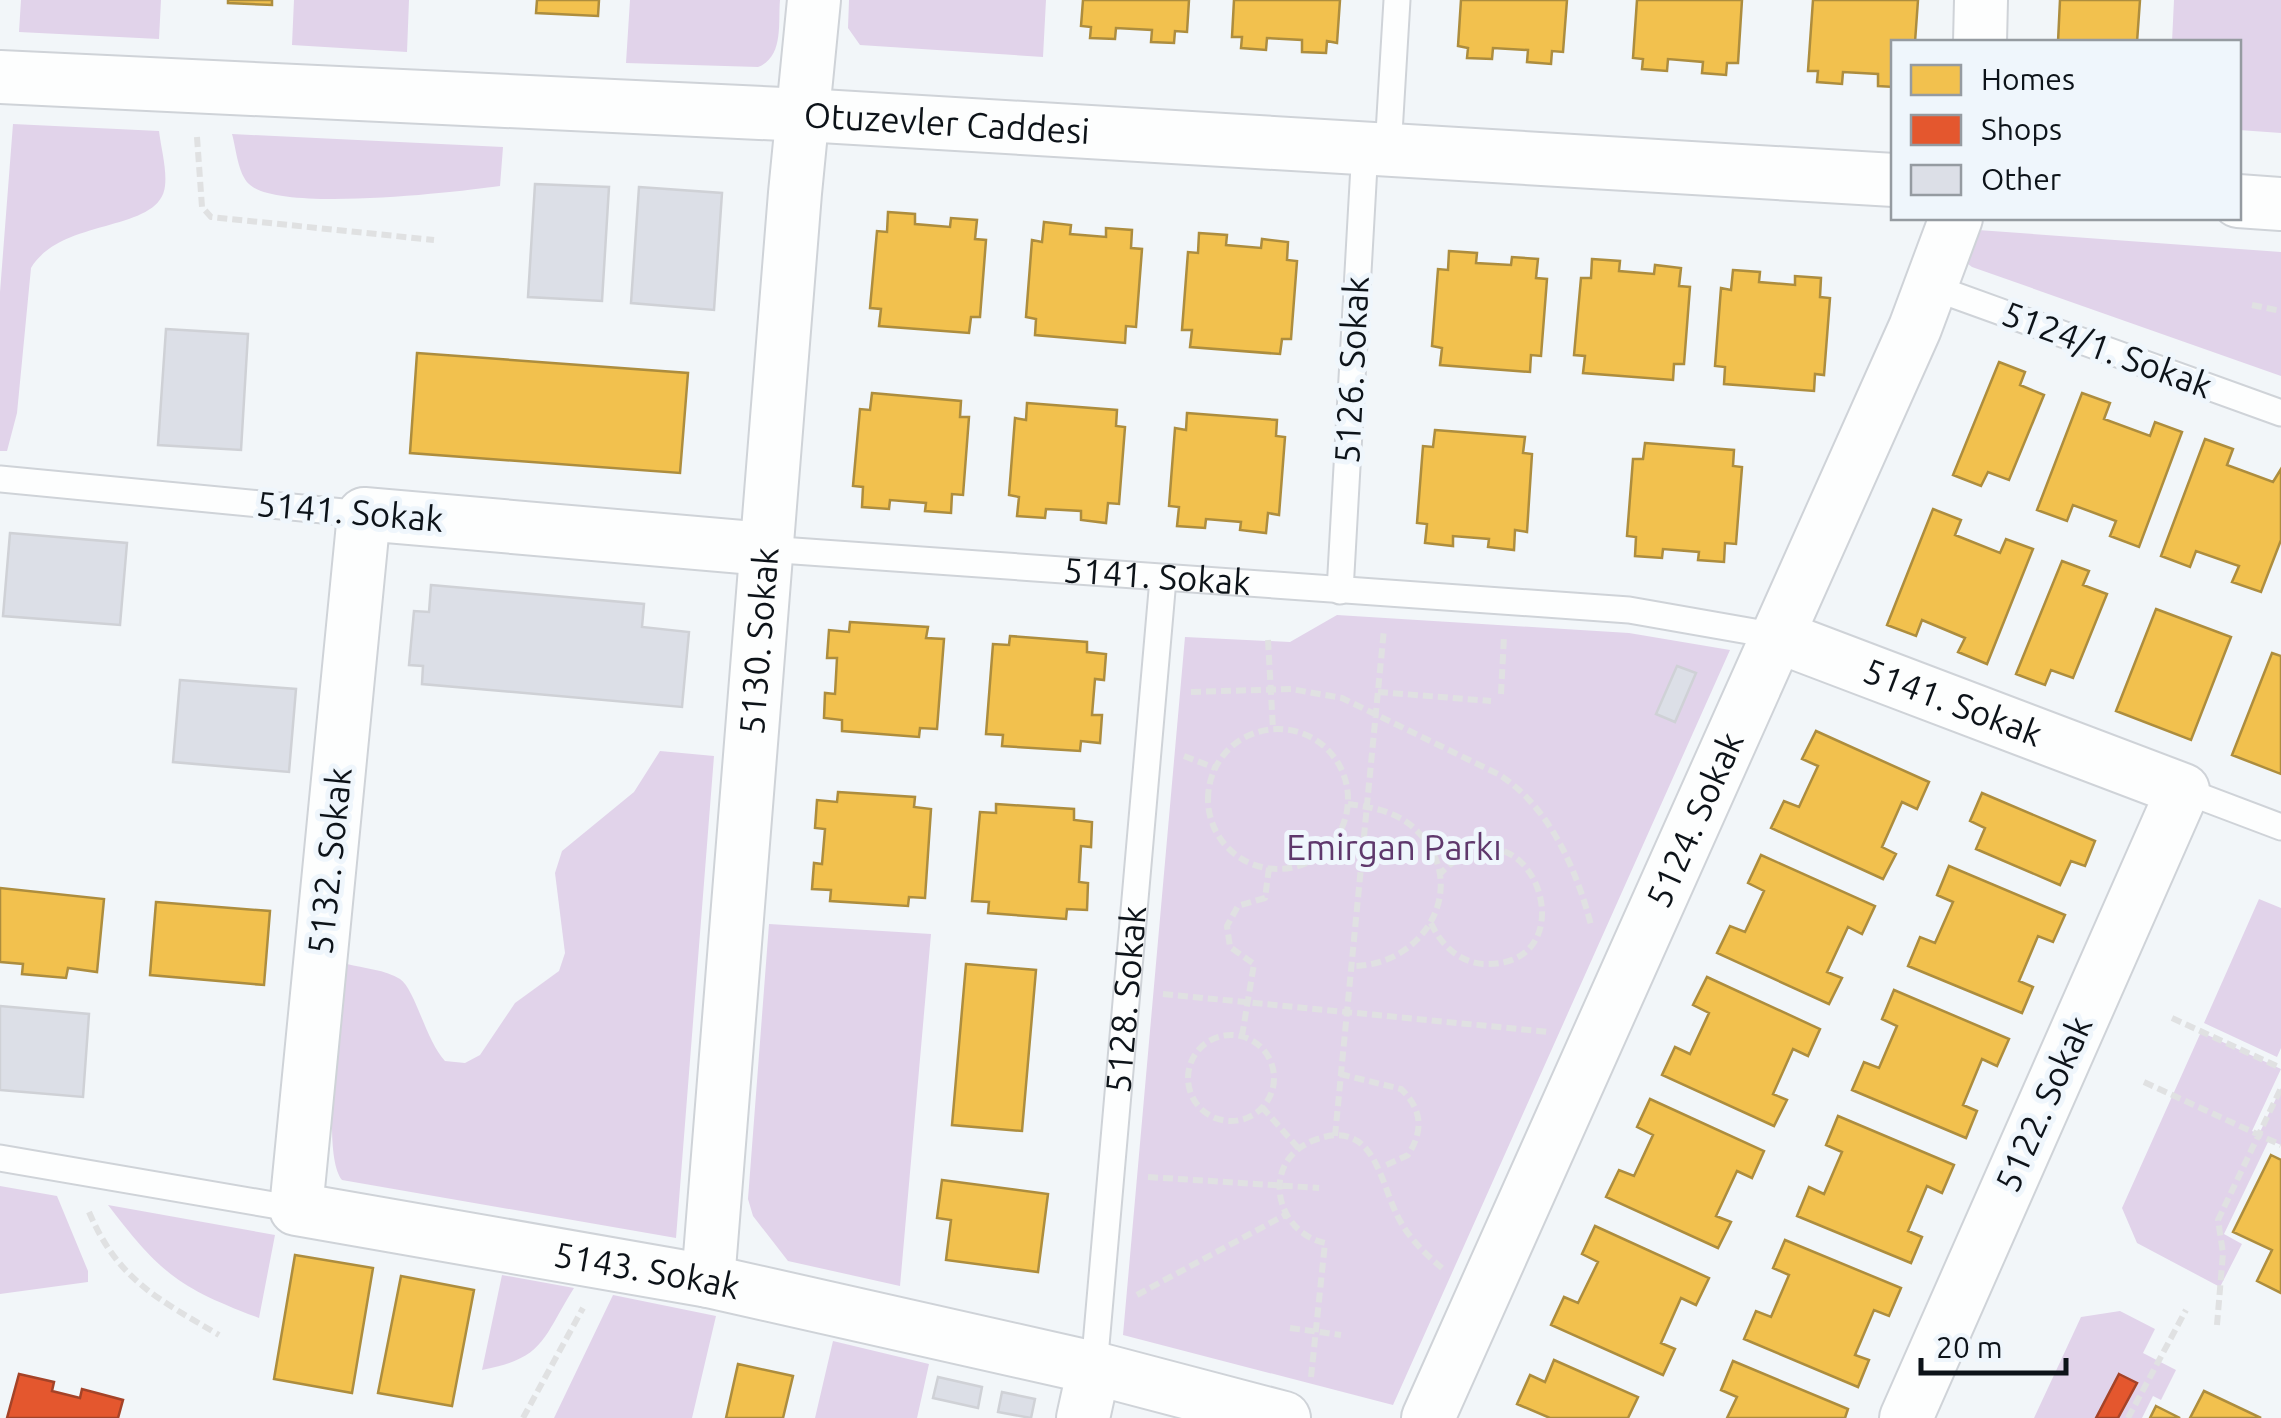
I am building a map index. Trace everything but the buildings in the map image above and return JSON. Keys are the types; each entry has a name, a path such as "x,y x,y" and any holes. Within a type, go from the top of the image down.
{"street":[{"name":"5130. Sokak","path":"708,1281 814,0"},
{"path":"1980,40 1981,0"},
{"name":"Otuzevler Caddesi","path":"0,76 804,115 1891,180"},
{"path":"2241,201 2281,204"},
{"name":"5124. Sokak","path":"1428,1418 1932,287 1955,220"},
{"name":"5141. Sokak","path":"364,514 766,549"},
{"name":"5132. Sokak","path":"296,1209 364,514"},
{"name":"5141. Sokak","path":"1776,636 2182,790"},
{"name":"5122. Sokak","path":"1906,1418 2182,790"},
{"name":"5143. Sokak","path":"296,1209 708,1281 1089,1393 1297,1400"}],"lane":[{"name":"5126. Sokak","path":"1340,591 1376,149 1398,0"},
{"name":"5124/1. Sokak","path":"1932,287 2281,413"},
{"name":"5141. Sokak","path":"0,479 364,514"},
{"name":"5141. Sokak","path":"766,549 1629,610 1776,636"},
{"name":"5128. Sokak","path":"1089,1393 1163,579"},
{"name":"5141. Sokak","path":"2182,790 2281,827"},
{"name":"5143. Sokak","path":"0,1158 296,1209"}],"path":[{"path":"194,86 202,207 210,217 434,240"},
{"path":"2252,305 2281,311"},
{"path":"1334,1136 1385,618"},
{"path":"1500,694 1505,625"},
{"path":"1268,640 1273,729"},
{"path":"1180,692 1271,690 1324,694 1376,714 1518,786 1535,805 1562,850 1592,932"},
{"path":"1378,692 1491,701"},
{"path":"1273,729 1296,730 1333,754 1345,774 1348,804 1337,839 1322,855 1302,866 1270,868 1235,855 1218,837 1208,803 1215,768 1230,748 1249,734 1273,729"},
{"path":"1175,754 1215,768"},
{"path":"1348,804 1391,812 1413,826 1430,847 1439,875 1440,898 1431,924 1416,944 1394,960 1351,966"},
{"path":"1431,924 1444,946 1460,958 1498,963 1531,944 1544,907 1533,873 1504,852 1467,853 1439,875"},
{"path":"1242,1036 1254,964 1230,947 1227,926 1238,906 1265,898 1270,868"},
{"path":"1153,993 1560,1033"},
{"path":"2172,1018 2281,1068"},
{"path":"1242,1036 1256,1042 1272,1066 1274,1081 1262,1107 1236,1120 1221,1120 1208,1114 1190,1095 1188,1067 1194,1054 1215,1037 1242,1036"},
{"path":"1340,1074 1401,1089 1418,1113 1420,1128 1408,1154 1382,1167"},
{"path":"2144,1082 2281,1145"},
{"path":"2217,1325 2223,1253 2218,1220 2281,1088"},
{"path":"1262,1107 1298,1150"},
{"path":"1297,1400 1316,1332 1325,1243 1304,1236 1285,1215 1279,1184 1286,1164 1298,1150 1334,1136 1367,1148 1382,1167 1398,1218 1421,1248 1451,1276"},
{"path":"70,1170 117,1265 164,1303 219,1334"},
{"path":"1137,1176 1319,1188"},
{"path":"1125,1301 1285,1215"},
{"path":"524,1418 609,1264"},
{"path":"2128,1418 2186,1310"},
{"path":"1290,1328 1341,1335"}],"green space":[{"path":"21,0 161,0 159,39 19,32"},
{"path":"294,0 409,0 407,52 292,45"},
{"path":"630,0 780,0 776,47 772,56 758,67 626,63"},
{"path":"849,0 1046,0 1043,57 860,45 848,28"},
{"path":"2174,0 2281,0 2281,133 2241,130 2241,40 2172,40"},
{"path":"13,124 159,131 165,186 159,201 146,211 64,240 45,252 31,268 17,413 7,451 0,451 0,292"},
{"path":"232,134 503,147 500,186 369,198 267,193 245,180"},
{"path":"1978,230 2281,252 2281,376 1972,267 1968,264"},
{"name":"Emirgan Parkı","path":"1337,615 1629,633 1730,650 1393,1405 1123,1335 1185,637 1290,642"},
{"path":"660,751 714,756 676,1238 342,1180 335,1164 332,1110 347,964 400,979 445,1061 465,1063 480,1055 515,1003 559,971 565,953 555,873 562,851 634,792"},
{"path":"2259,899 2281,908 2281,1048 2277,1057 2204,1023"},
{"path":"769,924 931,934 900,1286 788,1261 753,1216 748,1199"},
{"path":"2201,1032 2281,1069 2252,1131 2259,1134 2281,1088 2281,1145 2269,1140 2224,1234 2242,1244 2220,1287 2137,1243 2122,1208"},
{"path":"0,1186 57,1196 88,1271 88,1282 0,1294"},
{"path":"108,1205 275,1235 259,1318 209,1297 173,1276 142,1247"},
{"path":"502,1275 574,1288 540,1344 518,1359 482,1370"},
{"path":"613,1295 716,1316 692,1418 554,1418"},
{"path":"2120,1311 2155,1329 2143,1353 2176,1370 2161,1400 2153,1396 2142,1418 2034,1418 2081,1317"},
{"path":"833,1341 929,1364 917,1418 815,1418"}]}
